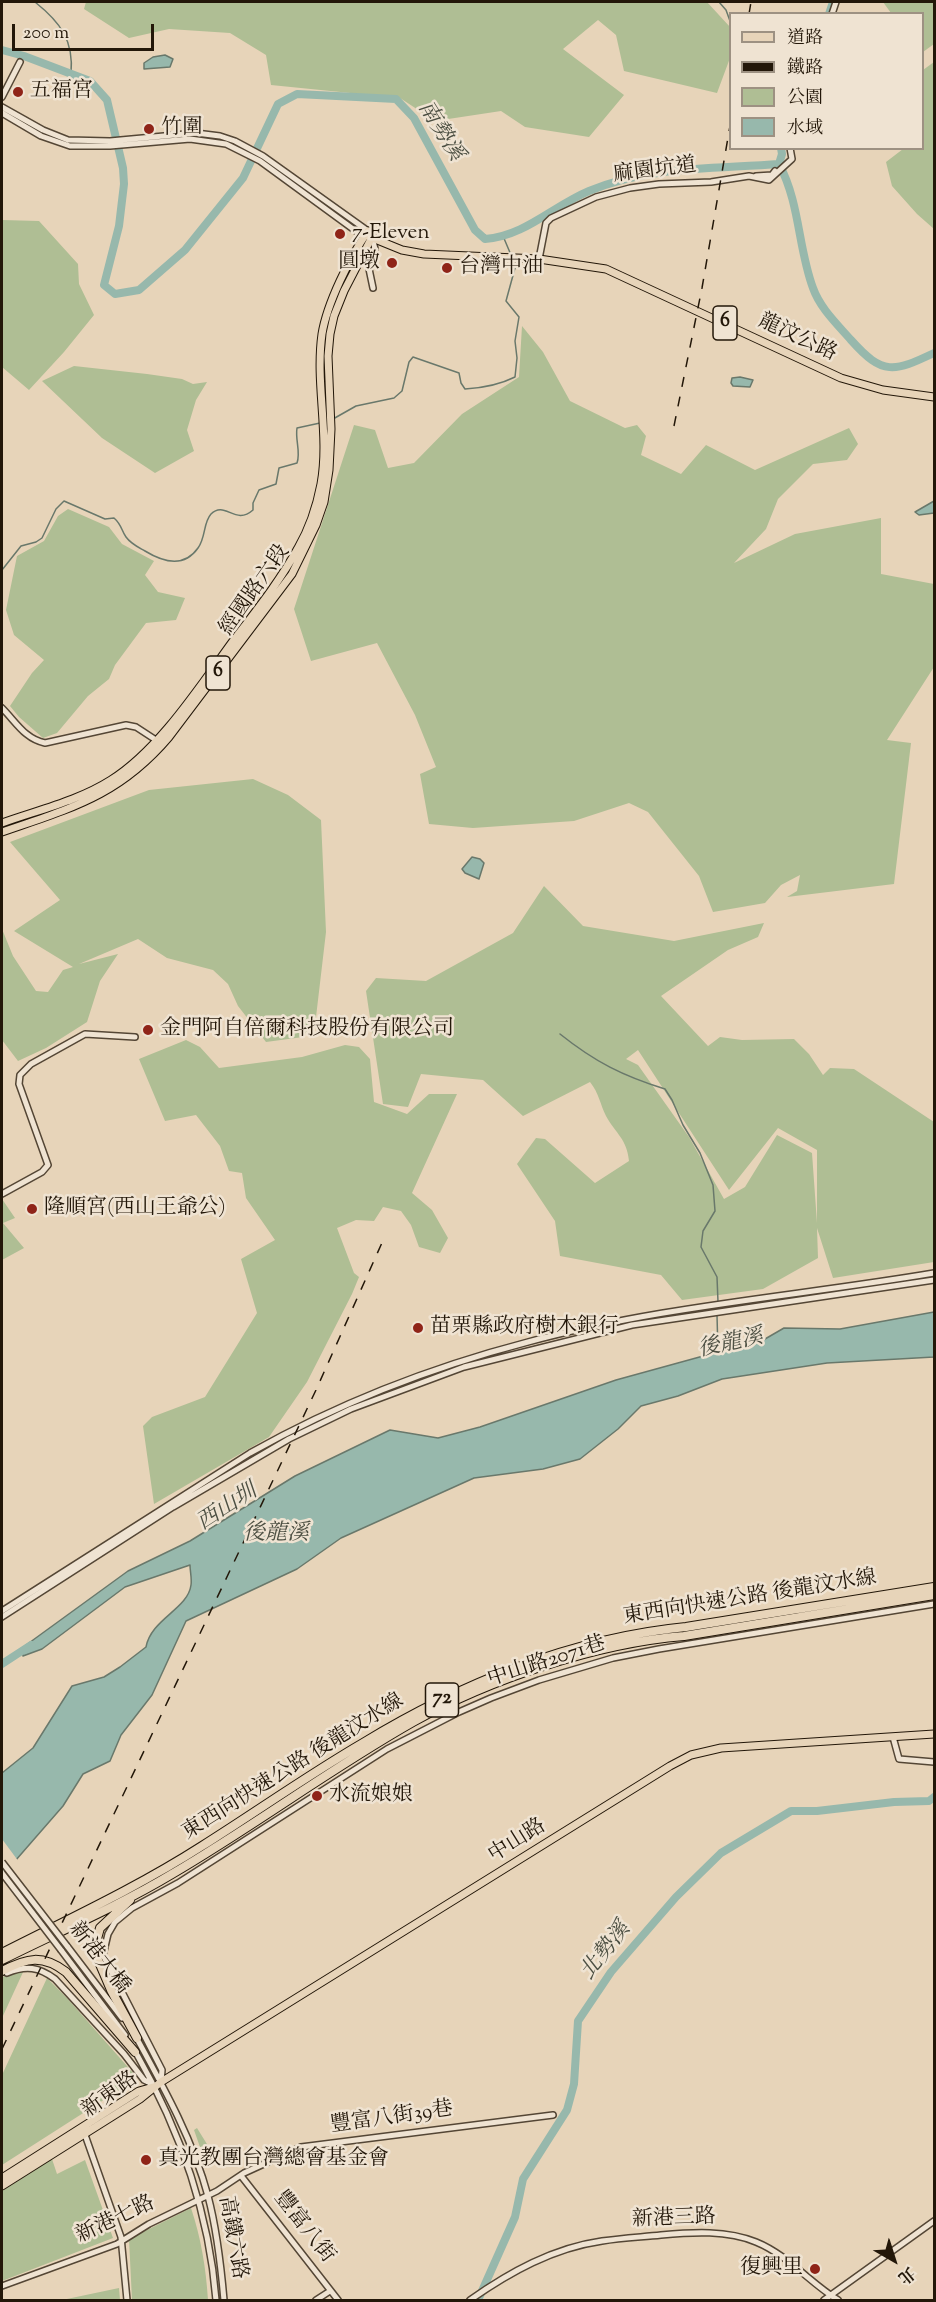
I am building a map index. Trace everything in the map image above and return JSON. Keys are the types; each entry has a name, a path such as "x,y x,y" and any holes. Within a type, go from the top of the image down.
{"highway":[{"name":"東西向快速公路 後龍汶水線","path":"2,1953 160,1872 397,1723 455,1694 517,1668 594,1643 652,1630 686,1627 934,1587"},
{"name":"東西向快速公路 後龍汶水線","path":"2,1960 140,1892 179,1870 415,1721 461,1698 595,1651 648,1639 684,1636 934,1595"},
{"path":"137,2038 111,1990 96,1955 95,1946 100,1928 140,1892"},
{"path":"2,1973 20,1961 47,1960 55,1964 66,1972 135,2052"}],"main road":[{"name":"龍汶公路","path":"368,235 402,250 424,254 539,259 606,269 841,378 883,390 934,397"},
{"name":"6","path":"326,419 321,355 322,335 335,292 368,235"},
{"name":"經國路六段","path":"2,831 66,810 128,779 280,590 305,550 324,501 329,470 331,429 326,419"},
{"name":"經國路六段","path":"2,823 93,790 127,769 159,743 274,586 300,546 312,515 320,484 326,419"},
{"name":"中山路","path":"158,2084 691,1755 721,1748 934,1734"},
{"name":"新東路","path":"2,2178 144,2097 158,2084"},
{"name":"新東路","path":"2,2186 84,2131"}],"street":[{"path":"2,97 20,62"},
{"path":"2,107 42,133"},
{"path":"2,113 70,146 208,140 244,148"},
{"path":"131,143 138,138 196,133 220,136 262,158 368,235 375,249 368,264 373,288"},
{"name":"麻園坑道","path":"539,259 546,223 550,218 596,197 630,188 659,184 711,182 748,176 772,177 792,157 790,150"},
{"path":"2,708 29,737 45,744 126,725 136,727 159,743"},
{"path":"2,1194 42,1172 48,1165 19,1084 20,1075 30,1064 85,1034 135,1037"},
{"path":"2,1611 285,1433 411,1379 528,1341 631,1319 934,1274"},
{"path":"2,1617 173,1507 289,1439 351,1408 464,1367 632,1325 934,1280"},
{"name":"中山路2071巷","path":"158,2084 162,2070 114,1981 103,1954 105,1942 115,1922 132,1908 178,1883 369,1761 459,1712 539,1680 613,1658 934,1604"},
{"path":"893,1737 899,1759 934,1762"},
{"name":"新港大橋","path":"2,1862 137,2038 158,2084"},
{"name":"新港大橋","path":"2,1873 117,2023 158,2084"},
{"path":"2,1973 21,1967 45,1971 74,1999 144,2080 158,2084"},
{"path":"74,1999 83,1995"},
{"name":"高鐵六路","path":"158,2084 187,2139 208,2196 222,2267 224,2301"},
{"name":"高鐵六路","path":"158,2084 199,2200 213,2268 216,2301"},
{"name":"豐富八街39巷","path":"242,2177 244,2173 302,2147 553,2115"},
{"path":"84,2131 122,2241 127,2301"},
{"name":"新港七路","path":"2,2286 122,2241 149,2224 242,2177"},
{"name":"豐富八街","path":"242,2177 338,2301"},
{"path":"824,2301 934,2221"},
{"name":"新港三路","path":"470,2301 499,2279 539,2259 578,2246 601,2241 700,2233 740,2237 756,2242 783,2258 838,2301"},
{"path":"316,2301 330,2290"}],"green space":[{"path":"86,2 707,2 729,26 729,61 717,93 624,71 616,35 598,20 563,49 624,95 589,137 525,127 501,111 435,121 400,98 271,85 266,55 230,33 169,29 129,38 84,9"},
{"path":"883,2 934,2 934,44 924,51 924,12 890,12"},
{"path":"934,62 934,229 892,186 886,162 902,150 924,150 924,69"},
{"path":"2,220 39,221 78,264 79,284 94,315 29,390 2,367"},
{"path":"522,326 543,352 570,401 625,428 637,425 646,436 641,455 681,474 706,445 755,470 849,428 858,444 847,460 813,464 778,499 766,529 734,563 795,534 881,518 881,574 934,584 934,667 887,740 911,743 894,884 787,897 797,891 800,875 781,885 765,903 713,912 699,876 648,812 629,803 574,821 473,828 429,824 420,774 436,767 415,715 377,643 311,661 294,609 354,425 375,430 388,468 414,463 462,414 519,377"},
{"path":"74,366 182,379 193,384 207,382 196,400 187,430 194,451 155,473 102,438 42,381"},
{"path":"68,509 109,527 122,544 154,561 145,575 158,592 185,598 176,620 146,623 115,665 109,679 88,696 57,733 43,738 10,706 32,673 44,660 14,635 6,610 17,556 44,541 58,516"},
{"path":"253,779 288,795 321,820 326,932 316,1017 303,1037 266,1042 238,1006 228,984 213,970 167,958 138,939 79,964 118,954 100,981 87,1022 46,1048 18,1061 2,1040 2,929 13,956 36,991 48,992 63,970 73,967 14,931 60,900 10,842 149,790"},
{"path":"544,886 583,926 674,941 764,923 758,937 728,950 661,996 708,1046 720,1037 742,1040 794,1039 809,1054 823,1075 830,1068 854,1069 934,1122 934,1262 833,1278 817,1228 818,1258 763,1289 682,1300 661,1275 560,1256 555,1221 517,1164 536,1138 545,1139 595,1183 629,1161 623,1142 606,1116 593,1086 590,1082 523,1116 483,1080 421,1074 408,1107 383,1104 366,991 376,978 426,981 513,933","holes":["638,1050 729,1190 778,1128 817,1150 817,1223 812,1153 777,1135 745,1187 724,1199 689,1137 638,1065 626,1059"]},
{"path":"186,1040 200,1047 219,1068 302,1057 345,1045 359,1047 370,1059 374,1102 407,1114 429,1094 457,1094 412,1193 432,1210 448,1238 440,1253 419,1247 411,1225 401,1211 383,1207 374,1221 356,1220 337,1228 354,1273 359,1277 307,1382 269,1437 154,1504 143,1426 152,1417 205,1397 257,1313 241,1259 275,1240 246,1198 242,1173 229,1171 220,1146 196,1115 165,1121 139,1059"},
{"path":"2,1199 15,1218 3,1223 24,1248 2,1260"},
{"path":"24,1970 2,2018 2,1977"},
{"path":"47,1978 134,2074 127,2085 2,2165 2,2075"},
{"path":"197,2128 215,2157 207,2167 194,2130"},
{"path":"52,2159 57,2174 85,2160 113,2238 2,2281 2,2191"},
{"path":"191,2208 198,2231 208,2300 132,2300 129,2239"},
{"path":"119,2288 120,2300 62,2300"}],"water":[{"path":"165,55 173,59 170,67 144,69 144,63 153,57"},
{"path":"732,378 753,380 750,387 733,386"},
{"path":"934,501 934,513 919,515 915,512"},
{"path":"472,857 484,863 479,879 465,873 462,869"},
{"name":"後龍溪","path":"934,1312 934,1357 827,1363 722,1379 678,1396 641,1406 618,1429 580,1459 543,1469 474,1478 341,1538 297,1569 186,1621 152,1695 121,1735 110,1761 83,1774 63,1806 2,1876 2,1773 33,1748 72,1686 104,1677 146,1647 155,1629 177,1608 188,1593 191,1583 190,1565 125,1587 42,1649 23,1656 22,1648 128,1571 190,1541 295,1476 390,1430 438,1438 480,1427 616,1380 765,1339 784,1328 840,1329"}],"pier":[{"path":"2,1839 19,1862 7,1875 2,1868"}],"waterway":[{"path":"35,2 52,17 64,33 70,51 71,74"},
{"path":"719,2 729,18"},
{"path":"830,12 833,2"},
{"name":"南勢溪","path":"2,50 90,81 107,100 123,168 124,184 119,226 104,285 115,294 139,290 185,250 243,178 278,104 297,94 396,99 414,118 475,230 485,239 513,232 589,191 635,177 683,170 779,164 791,194 808,273 813,288 829,316 862,352 881,365 899,367 934,353"},
{"path":"779,164 781,150"},
{"path":"503,236 511,255"},
{"path":"333,419 356,406 394,398 402,391 409,362 413,357 459,373 465,389 491,386 515,377 517,358 515,341 519,317 506,301 515,268 512,260"},
{"path":"2,570 21,546 42,538 56,509 64,501 105,519 114,518 130,542 137,547 159,558 180,561 192,554 201,544 207,522 216,510 235,515 247,514 253,510 253,503 259,490 276,484 279,468 297,463 297,428 320,423"},
{"path":"560,1034 585,1053 610,1067 665,1089 672,1100 683,1125 700,1153 713,1185 715,1211 703,1231 701,1247 717,1277 718,1302"},
{"path":"717,1315 718,1353"},
{"name":"西山圳","path":"2,1664 31,1645"},
{"name":"北勢溪","path":"478,2300 515,2217 523,2179 567,2110 574,2084 578,2021 611,1972 676,1897 721,1853 791,1811 817,1811 894,1802 929,1801 934,1797"}],"railway":[{"path":"749,12 751,2"},
{"path":"674,426 702,288 729,132"},
{"path":"2,2049 316,1390 385,1236"}],"place":[{"name":"五福宮","path":"18,92"},
{"name":"竹圍","path":"149,129"},
{"name":"7-Eleven","path":"340,234"},
{"name":"圓墩","path":"392,263"},
{"name":"台灣中油","path":"447,268"},
{"name":"金門阿自倍爾科技股份有限公司","path":"148,1030"},
{"name":"隆順宮(西山王爺公)","path":"32,1209"},
{"name":"苗栗縣政府樹木銀行","path":"418,1328"},
{"name":"水流娘娘","path":"317,1796"},
{"name":"真光教團台灣總會基金會","path":"146,2160"},
{"name":"復興里","path":"815,2269"}]}
